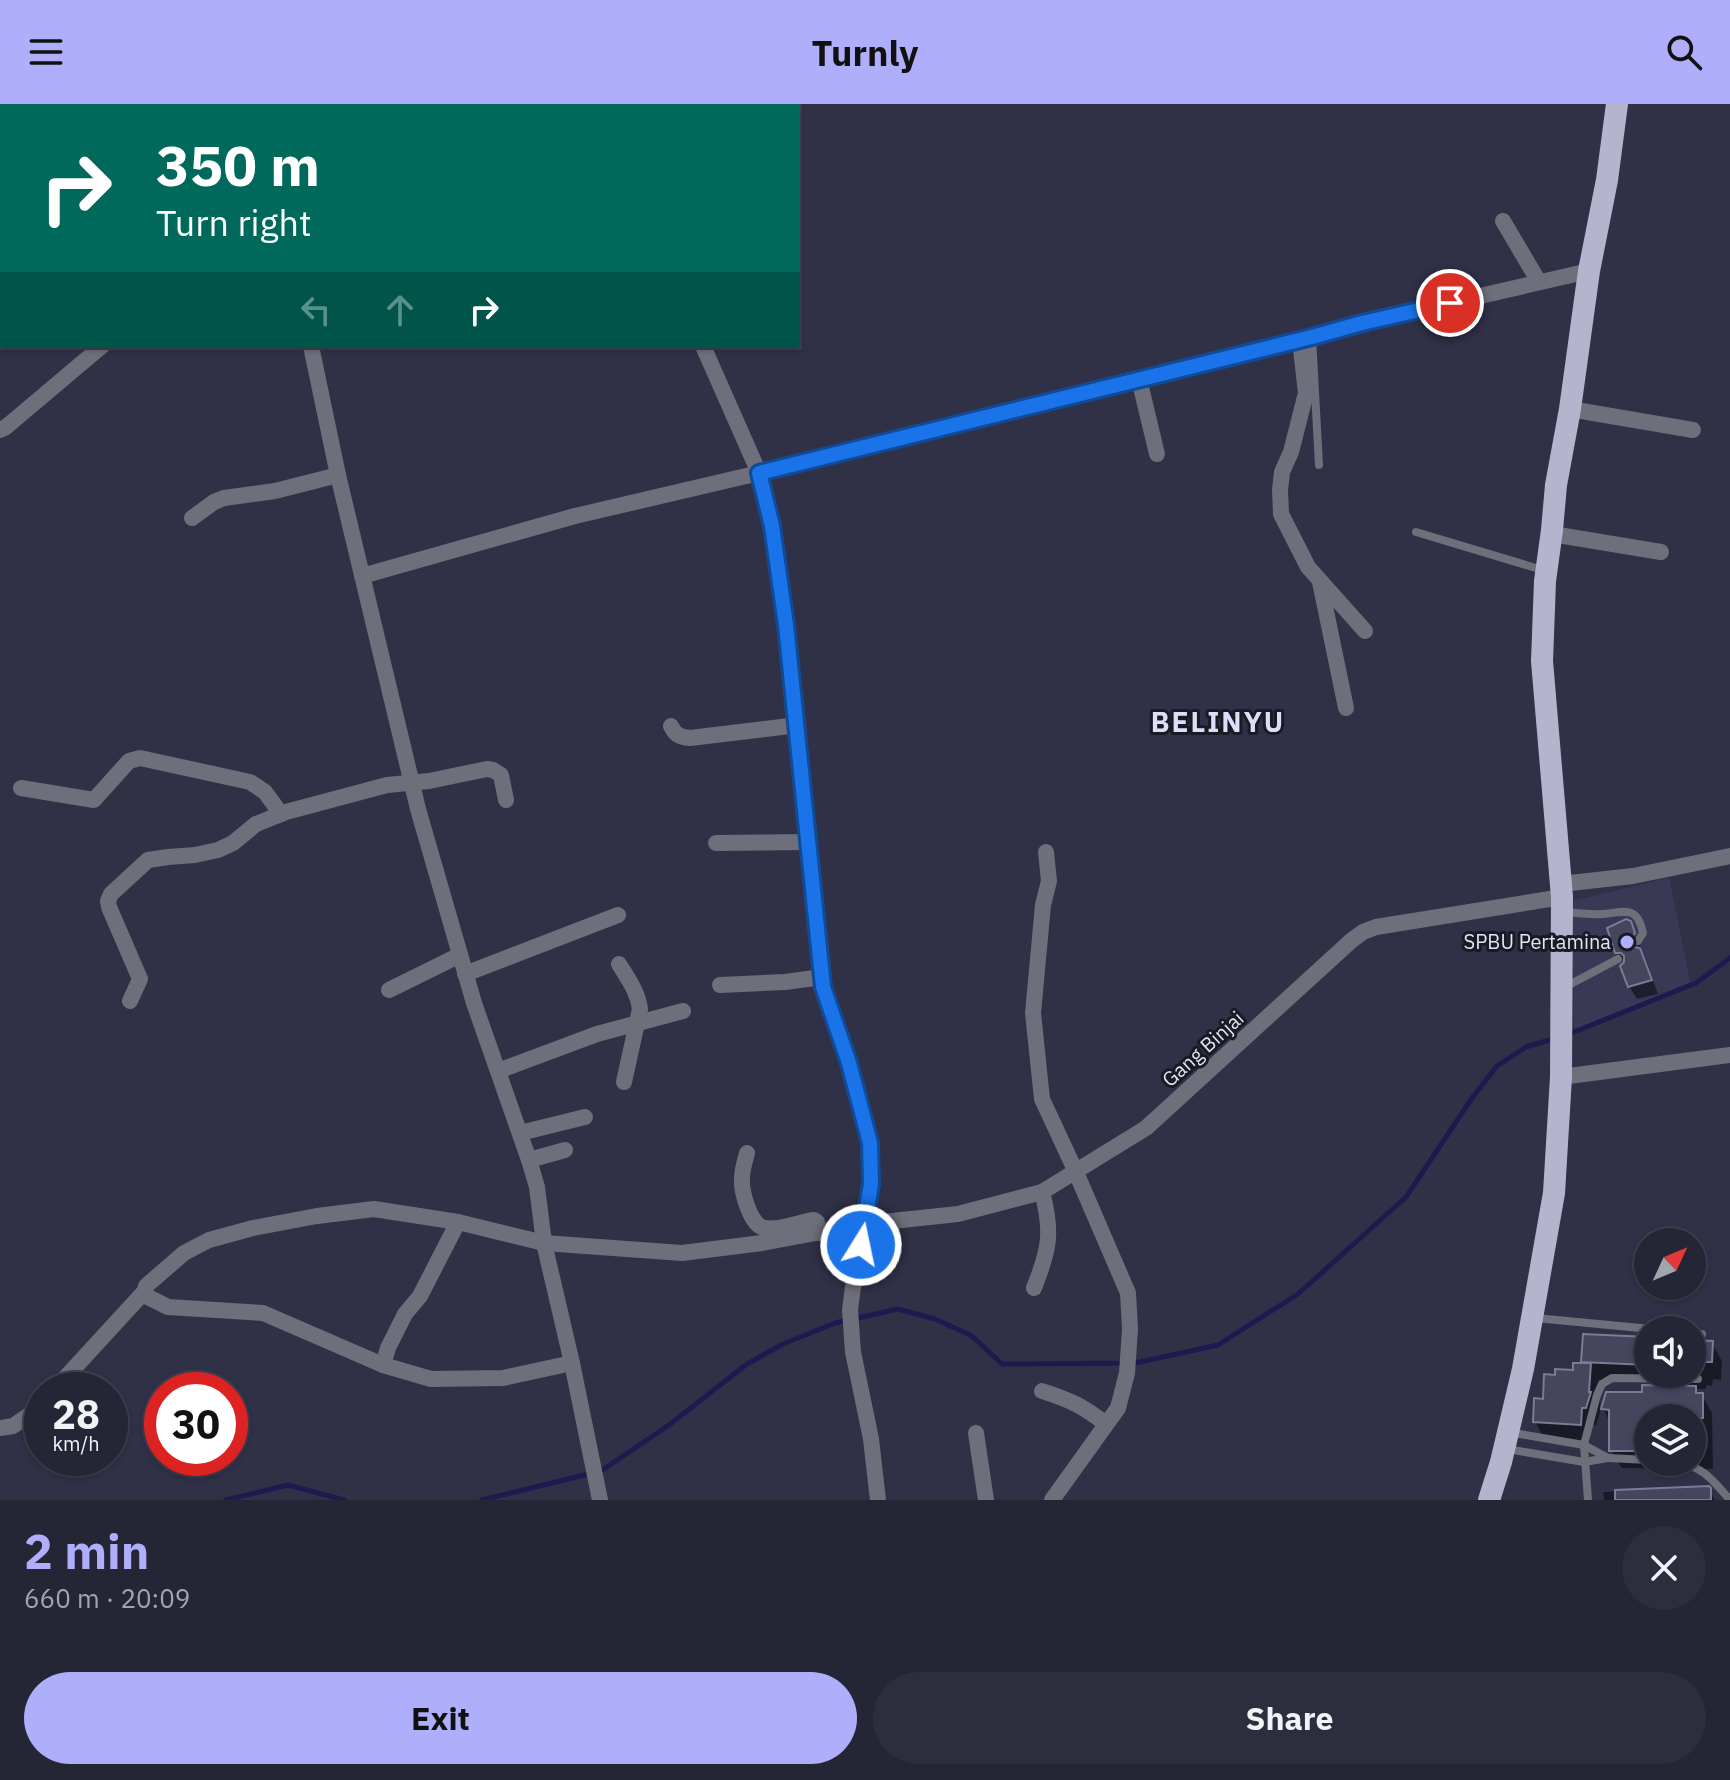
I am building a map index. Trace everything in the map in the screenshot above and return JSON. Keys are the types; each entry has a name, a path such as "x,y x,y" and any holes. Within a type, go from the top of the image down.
{"highway":[{"path":"1489,1500 1523,1369 1554,1193 1561,1077 1561,898 1542,661 1546,571 1556,485 1617,104"}],"street":[{"path":"1503,221 1539,282"},
{"path":"362,576 575,516 1362,323 1589,271"},
{"path":"1306,338 1306,393 1291,452 1282,472 1281,514 1308,567 1365,631"},
{"path":"0,430 100,348"},
{"path":"311,348 338,475 418,809 465,974 537,1187 544,1243 600,1500"},
{"path":"704,348 759,473 772,526 798,725 823,987 849,1063 870,1143 871,1184 853,1287 851,1318 853,1352 871,1439 878,1500"},
{"path":"1139,379 1157,454"},
{"path":"1570,409 1693,430"},
{"path":"192,518 224,498 275,491 338,475"},
{"path":"1552,534 1661,552"},
{"path":"1320,580 1346,708"},
{"path":"671,726 673,732 690,738 798,725"},
{"path":"21,788 94,800 129,761 140,758 250,782 265,792 281,814"},
{"path":"130,1001 140,979 108,901 111,894 148,860 218,850 233,843 256,824 281,814 387,785 429,781 487,769 501,775 506,800"},
{"path":"716,843 807,842"},
{"path":"1046,852 1049,881 1043,905 1033,1013 1042,1099 1128,1293 1130,1329 1118,1408 1052,1500"},
{"name":"Gang Binjai","path":"71,1372 145,1291 146,1286 184,1253 209,1240 317,1216 374,1209 458,1222 544,1243 682,1253 762,1243 864,1224 958,1214 1042,1192 1146,1128 1363,932 1376,927 1561,898 1633,876 1730,856"},
{"path":"465,974 618,915"},
{"path":"389,990 460,955"},
{"path":"619,964 635,989 640,1009 624,1082"},
{"path":"720,985 822,977"},
{"path":"498,1071 597,1034 683,1011"},
{"path":"1561,1077 1730,1055"},
{"path":"520,1133 585,1117"},
{"path":"529,1160 565,1150"},
{"path":"747,1153 741,1175 742,1188 756,1224 763,1228 780,1228 814,1220 819,1233"},
{"path":"1034,1288 1049,1239 1048,1212 1042,1192"},
{"path":"383,1365 405,1314 420,1296 458,1222"},
{"path":"145,1291 148,1297 168,1307 263,1313 383,1365 431,1379 503,1378 572,1363"},
{"path":"1042,1391 1086,1408 1106,1424"},
{"path":"0,1428 13,1426 24,1418"},
{"path":"976,1433 986,1500"}],"lane":[{"path":"1306,338 1319,465"},
{"path":"1416,532 1546,571"},
{"path":"1561,898 1601,914 1622,910 1632,913 1641,923 1643,933 1638,941"},
{"path":"1562,989 1618,959"},
{"path":"1531,1317 1634,1327"},
{"path":"1588,1500 1584,1445 1597,1395 1602,1384 1612,1378 1634,1378"},
{"path":"1506,1440 1584,1445 1608,1458"},
{"path":"1506,1440 1584,1462 1608,1458 1634,1459"},
{"path":"1706,1474 1730,1500"}],"shaded area":[{"name":"SPBU Pertamina","path":"1669,878 1690,982 1574,1031 1572,901"}],"building":[{"path":"1626,919 1631,921 1635,933 1632,944 1640,948 1652,980 1628,987 1620,966 1624,956 1615,953 1607,928"},
{"path":"1583,1334 1634,1336 1634,1364 1581,1362"},
{"path":"1706,1341 1713,1341 1712,1362 1706,1362"},
{"path":"1573,1363 1591,1363 1591,1392 1586,1408 1582,1408 1581,1425 1533,1422 1534,1398 1543,1399 1544,1374 1555,1375 1555,1369 1573,1370"},
{"path":"1642,1388 1696,1388 1696,1393 1703,1393 1703,1404 1634,1404 1634,1451 1609,1451 1609,1410 1601,1409 1606,1392 1642,1392"},
{"path":"1709,1486 1711,1500 1615,1500 1615,1490"}],"waterway":[{"path":"1569,1034 1696,983 1730,958"},
{"path":"482,1500 601,1471 669,1425 747,1364 783,1344 835,1323 898,1309 935,1319 972,1336 1002,1364 1135,1363 1218,1345 1298,1294 1406,1197 1497,1066 1526,1047 1556,1038"},
{"path":"226,1500 288,1485 344,1500"}],"place":[{"name":"SPBU Pertamina","path":"1627,942"}],"district":[{"name":"BELINYU","path":"1218,722"}],"route":[{"path":"861,1245 871,1184 870,1143 849,1063 823,987 786,625 772,526 759,473 1450,303"}]}
